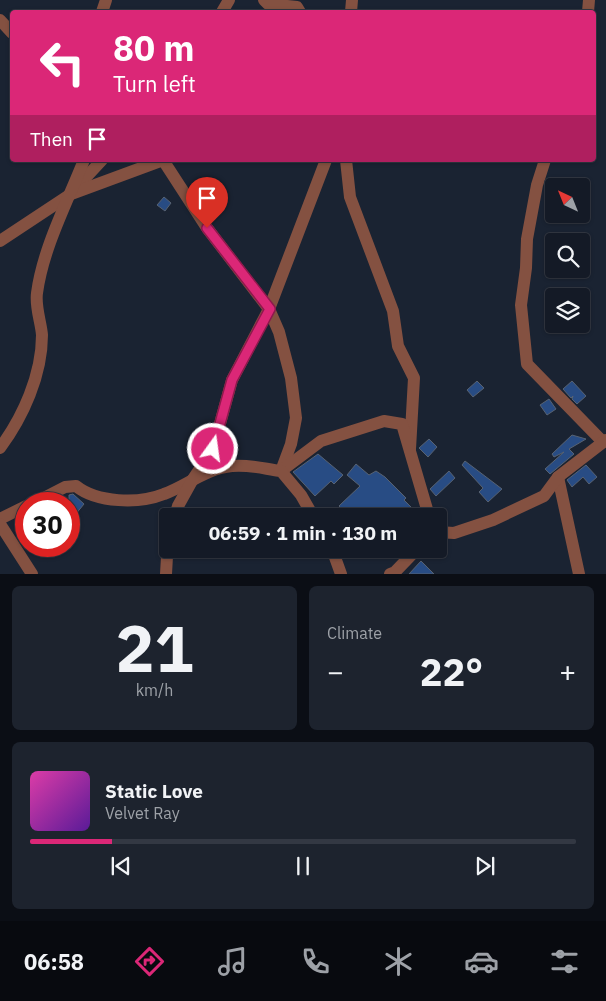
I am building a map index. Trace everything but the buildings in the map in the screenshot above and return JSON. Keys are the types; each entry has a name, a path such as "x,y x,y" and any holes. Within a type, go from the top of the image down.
{"street":[{"path":"264,0 268,4 297,7 299,10"},
{"path":"0,20 10,31"},
{"path":"0,448 17,425 37,370 42,336 37,294 49,248 83,162"},
{"path":"71,194 100,162"},
{"path":"0,241 71,194 158,162"},
{"path":"164,162 207,228 270,309 279,332 291,378 296,418 291,444 281,471"},
{"path":"178,508 213,449 232,380 270,309 325,162"},
{"path":"346,162 350,197 393,312 398,346 414,378 410,449"},
{"path":"447,533 454,533 529,504 544,496 558,477 605,441 527,364 521,305 526,268 527,239 537,185 544,162"},
{"path":"58,492 76,486 86,494 100,499 133,500 163,495 194,479 230,466 281,471 321,441 384,422 402,424 427,508"},
{"path":"281,471 301,495 308,508"},
{"path":"558,477 580,574"},
{"path":"0,519 15,512"},
{"path":"0,524 32,574"},
{"path":"166,574 167,558"},
{"path":"335,558 341,574"},
{"path":"393,573 408,558"}],"route":[{"path":"207,228 270,309 232,380 213,449"}]}
